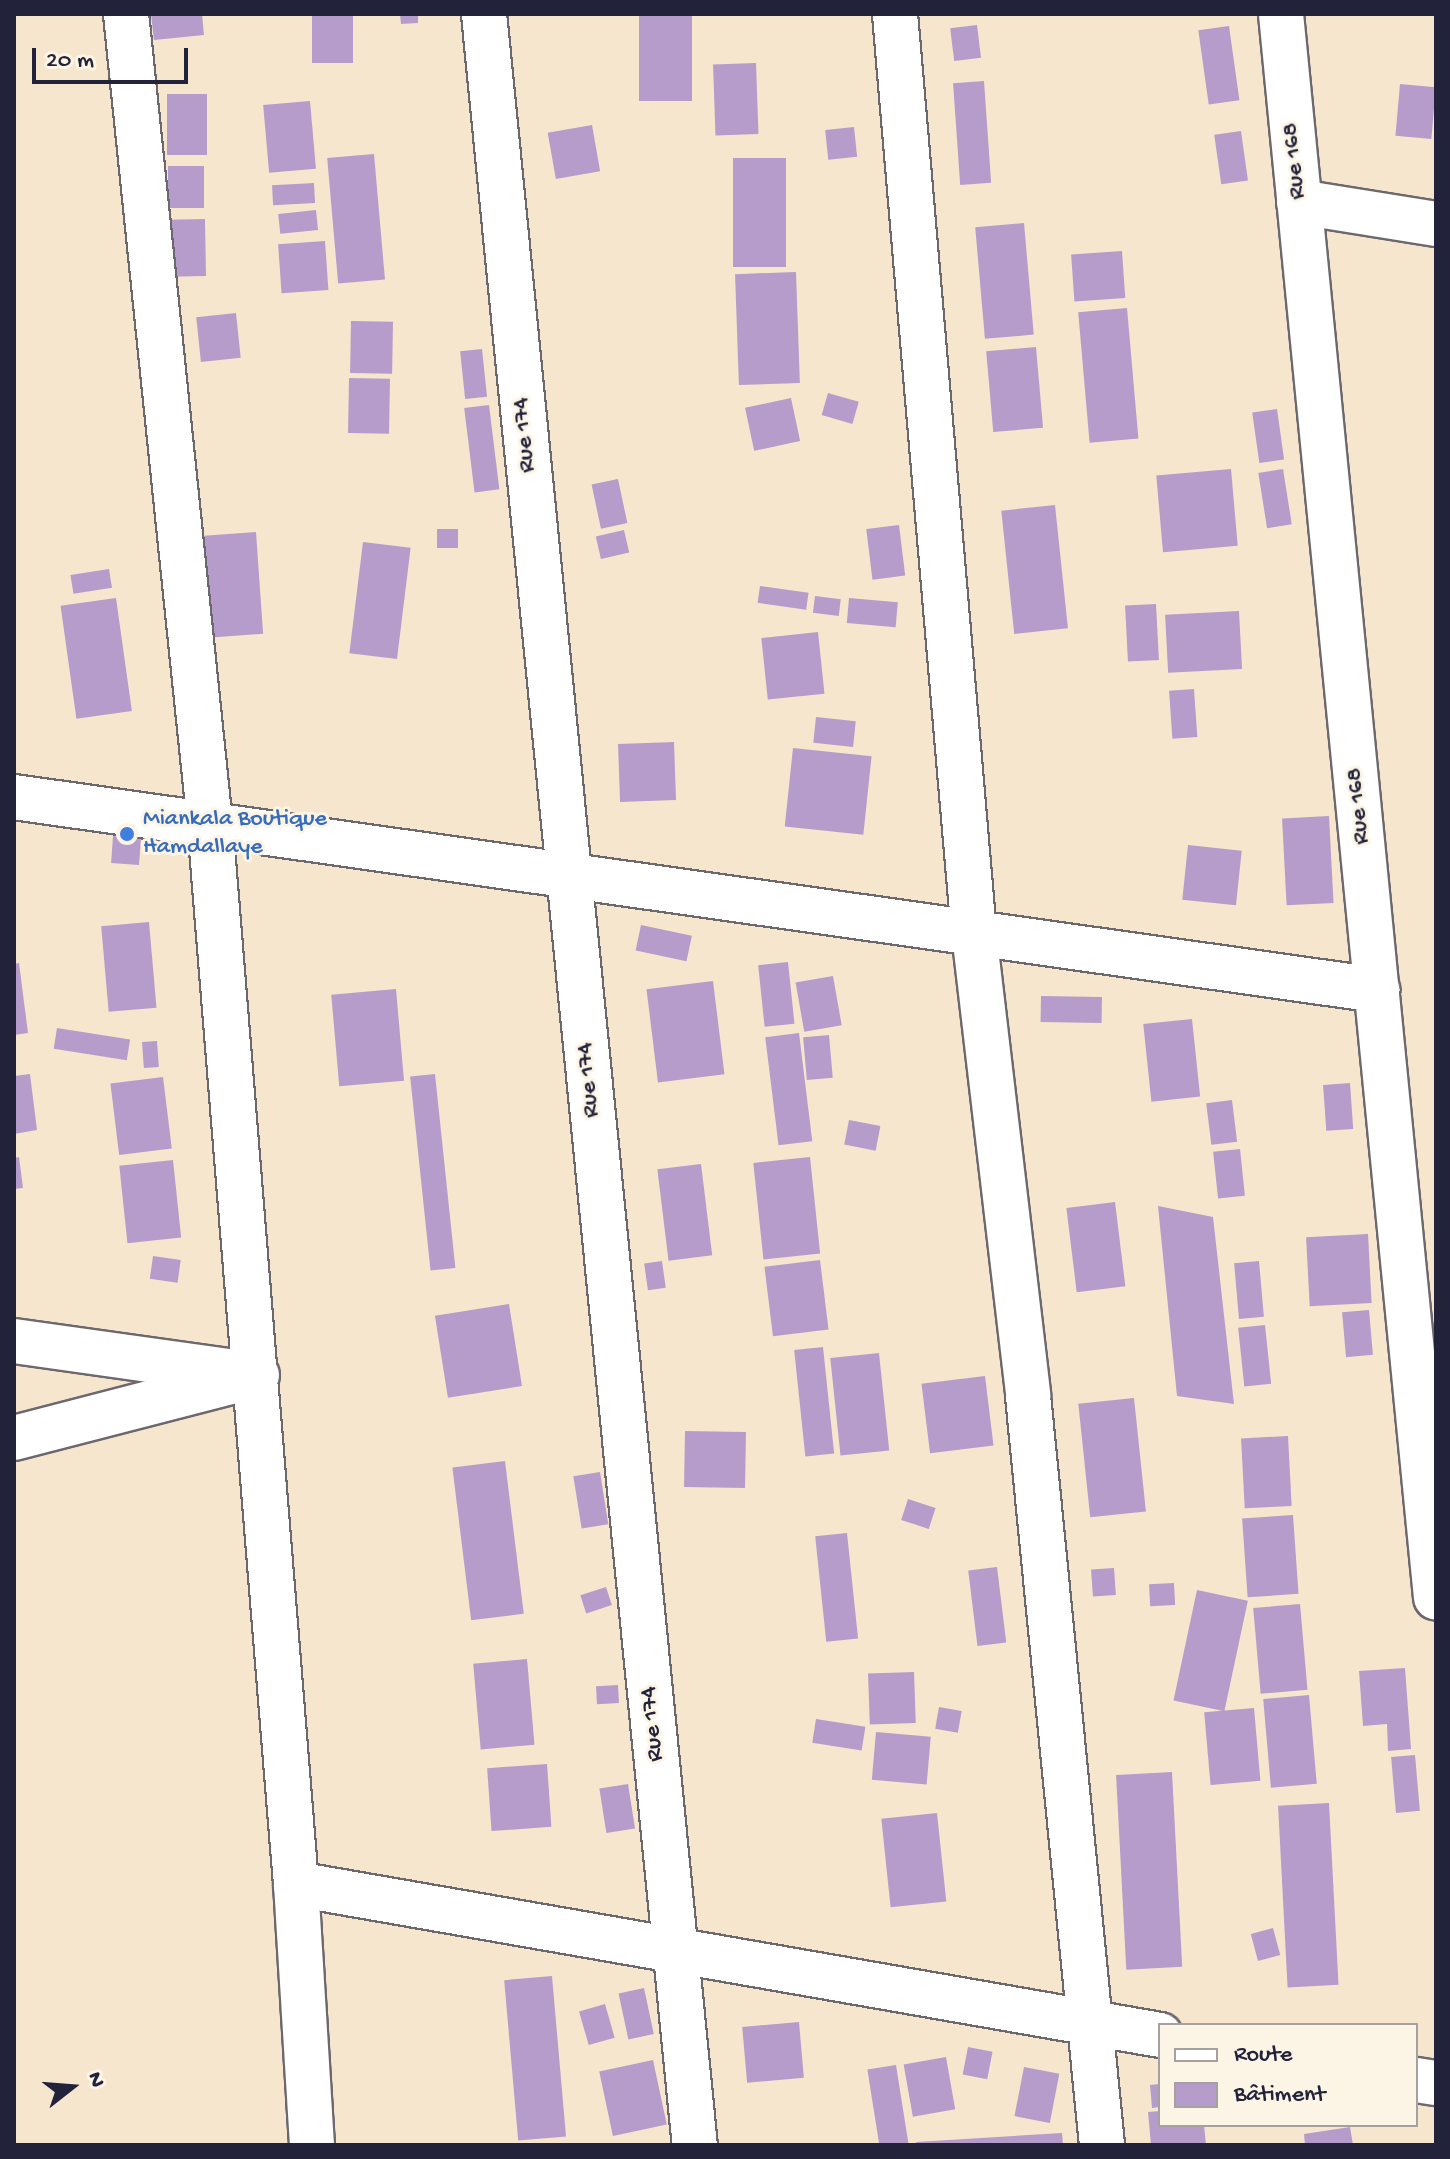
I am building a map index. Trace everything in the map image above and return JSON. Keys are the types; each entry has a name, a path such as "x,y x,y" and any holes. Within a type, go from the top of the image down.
{"street":[{"path":"126,14 210,824 257,1375 296,1884 312,2145"},
{"name":"Rue 174","path":"484,14 695,2145"},
{"path":"895,14 974,933 1028,1396 1102,2145"},
{"name":"Rue 168","path":"1281,14 1377,990 1431,1494 1436,1597"},
{"path":"1299,202 1436,224"},
{"path":"14,797 1377,990"},
{"path":"14,1341 257,1375"},
{"path":"14,1438 257,1375"},
{"path":"296,1884 1158,2035"}],"building":[{"path":"151,14 202,14 204,35 154,40"},
{"path":"312,14 353,14 353,63 312,63"},
{"path":"400,14 418,14 418,23 401,24"},
{"path":"639,14 692,14 692,101 639,101"},
{"path":"977,25 981,58 954,61 950,28"},
{"path":"1229,26 1239,100 1209,105 1198,30"},
{"path":"756,63 758,134 716,135 713,65"},
{"path":"984,81 991,183 960,185 953,83"},
{"path":"1400,84 1436,87 1431,139 1395,136"},
{"path":"167,94 207,94 207,155 167,155"},
{"path":"310,101 316,169 269,173 263,105"},
{"path":"592,125 600,171 556,179 548,133"},
{"path":"854,127 857,157 828,160 825,130"},
{"path":"1241,131 1248,181 1221,184 1214,135"},
{"path":"374,154 385,280 338,284 327,158"},
{"path":"733,158 786,158 786,267 733,267"},
{"path":"168,166 204,166 204,208 168,208"},
{"path":"314,183 315,203 273,205 272,185"},
{"path":"316,210 318,230 280,234 278,214"},
{"path":"205,219 206,276 169,277 168,220"},
{"path":"1024,223 1034,335 985,339 975,227"},
{"path":"325,241 328,290 282,293 278,244"},
{"path":"1122,251 1125,298 1074,301 1071,255"},
{"path":"796,272 800,383 739,385 735,274"},
{"path":"1127,308 1138,439 1090,443 1078,312"},
{"path":"236,313 241,358 201,362 196,317"},
{"path":"351,321 393,322 392,374 350,373"},
{"path":"1036,347 1043,428 993,432 986,351"},
{"path":"482,349 487,397 465,399 460,351"},
{"path":"349,378 390,379 389,434 348,433"},
{"path":"828,393 859,402 852,424 822,415"},
{"path":"791,398 800,441 754,451 745,408"},
{"path":"489,405 499,489 475,492 464,408"},
{"path":"1277,409 1284,460 1259,463 1252,412"},
{"path":"1231,469 1238,546 1163,552 1156,476"},
{"path":"1283,469 1292,524 1267,528 1258,473"},
{"path":"618,479 627,523 601,529 592,485"},
{"path":"1055,505 1068,628 1014,634 1001,511"},
{"path":"899,525 905,576 872,580 866,529"},
{"path":"437,529 458,529 458,548 437,548"},
{"path":"624,530 629,552 601,559 596,537"},
{"path":"256,532 263,634 211,637 204,536"},
{"path":"363,542 411,548 397,659 349,653"},
{"path":"109,569 112,588 73,594 70,575"},
{"path":"760,586 809,593 806,610 758,603"},
{"path":"815,596 841,599 839,616 813,613"},
{"path":"116,598 132,711 76,719 61,606"},
{"path":"849,598 898,602 896,627 847,623"},
{"path":"1156,604 1159,660 1128,662 1125,606"},
{"path":"1239,611 1242,669 1168,673 1165,615"},
{"path":"818,632 824,694 768,700 761,638"},
{"path":"1194,689 1197,737 1172,739 1169,691"},
{"path":"816,717 856,721 853,747 813,743"},
{"path":"674,742 676,800 620,802 618,744"},
{"path":"793,748 872,756 863,835 785,827"},
{"path":"1329,816 1334,903 1287,905 1282,818"},
{"path":"113,836 141,838 139,865 111,863"},
{"path":"1188,845 1242,851 1236,905 1182,900"},
{"path":"149,922 156,1008 109,1012 101,926"},
{"path":"641,925 692,936 686,961 636,950"},
{"path":"788,962 794,1024 765,1027 758,965"},
{"path":"19,963 28,1033 14,1035 14,964"},
{"path":"833,976 842,1025 804,1032 796,983"},
{"path":"713,981 724,1074 658,1082 646,989"},
{"path":"396,989 404,1081 339,1086 331,995"},
{"path":"1041,996 1102,997 1102,1023 1041,1022"},
{"path":"1192,1019 1200,1097 1151,1102 1143,1024"},
{"path":"57,1028 130,1040 127,1060 54,1049"},
{"path":"799,1033 812,1141 779,1145 765,1037"},
{"path":"829,1035 833,1078 807,1080 803,1037"},
{"path":"157,1041 159,1067 144,1068 142,1042"},
{"path":"30,1074 37,1130 14,1134 14,1076"},
{"path":"435,1074 455,1268 431,1271 410,1077"},
{"path":"163,1077 172,1148 119,1155 110,1083"},
{"path":"1350,1083 1353,1129 1326,1131 1323,1085"},
{"path":"1232,1100 1237,1142 1211,1145 1206,1103"},
{"path":"849,1120 880,1126 876,1151 844,1145"},
{"path":"1240,1149 1245,1196 1218,1199 1213,1152"},
{"path":"19,1157 23,1188 14,1189 14,1158"},
{"path":"810,1157 820,1253 763,1259 753,1163"},
{"path":"173,1160 181,1238 127,1243 119,1166"},
{"path":"701,1164 712,1255 669,1261 657,1169"},
{"path":"1115,1202 1125,1286 1077,1292 1066,1208"},
{"path":"1158,1206 1213,1217 1234,1404 1177,1396"},
{"path":"1368,1234 1372,1303 1310,1306 1306,1237"},
{"path":"153,1256 181,1260 178,1283 150,1279"},
{"path":"820,1260 829,1329 773,1336 764,1267"},
{"path":"662,1261 666,1288 648,1290 644,1264"},
{"path":"1259,1261 1264,1317 1239,1319 1234,1263"},
{"path":"509,1304 522,1386 448,1398 435,1316"},
{"path":"1369,1310 1373,1355 1346,1357 1342,1312"},
{"path":"1265,1325 1271,1384 1244,1386 1238,1328"},
{"path":"823,1347 834,1453 805,1456 794,1350"},
{"path":"879,1353 889,1450 841,1456 830,1358"},
{"path":"985,1376 994,1445 930,1453 921,1384"},
{"path":"1134,1398 1146,1511 1090,1517 1078,1404"},
{"path":"685,1431 746,1432 745,1488 684,1487"},
{"path":"1288,1436 1292,1506 1245,1508 1241,1438"},
{"path":"505,1461 524,1614 471,1620 452,1467"},
{"path":"600,1472 608,1524 582,1529 573,1476"},
{"path":"908,1499 936,1508 929,1529 901,1520"},
{"path":"1293,1515 1299,1594 1248,1597 1242,1519"},
{"path":"847,1533 858,1638 826,1642 815,1536"},
{"path":"997,1567 1006,1642 977,1646 968,1571"},
{"path":"1114,1568 1116,1595 1093,1597 1091,1570"},
{"path":"1174,1583 1175,1605 1150,1606 1149,1584"},
{"path":"606,1587 612,1605 586,1613 580,1595"},
{"path":"1197,1590 1248,1601 1224,1711 1174,1701"},
{"path":"1300,1604 1307,1690 1261,1694 1253,1608"},
{"path":"527,1659 534,1745 481,1749 473,1664"},
{"path":"1405,1668 1411,1749 1388,1751 1387,1724 1363,1726 1359,1671"},
{"path":"914,1672 916,1723 870,1725 868,1674"},
{"path":"618,1685 619,1703 597,1704 596,1686"},
{"path":"1309,1695 1317,1784 1271,1788 1263,1699"},
{"path":"939,1707 962,1711 958,1733 935,1729"},
{"path":"1254,1708 1260,1781 1211,1785 1204,1712"},
{"path":"816,1719 865,1727 862,1751 812,1743"},
{"path":"876,1732 931,1737 927,1785 872,1780"},
{"path":"1415,1755 1420,1811 1396,1813 1391,1757"},
{"path":"547,1764 551,1827 492,1831 487,1768"},
{"path":"1172,1772 1182,1967 1126,1970 1116,1775"},
{"path":"628,1784 635,1828 606,1833 599,1789"},
{"path":"1329,1803 1339,1985 1288,1987 1278,1806"},
{"path":"937,1813 946,1902 891,1907 881,1819"},
{"path":"1273,1928 1280,1955 1258,1961 1251,1934"},
{"path":"552,1976 566,2136 518,2141 504,1980"},
{"path":"644,1988 654,2034 628,2039 619,1993"},
{"path":"605,2004 615,2038 589,2045 579,2011"},
{"path":"799,2022 804,2078 747,2083 742,2027"},
{"path":"968,2047 993,2052 987,2079 963,2074"},
{"path":"946,2057 955,2109 913,2117 904,2064"},
{"path":"653,2060 667,2125 613,2136 599,2071"},
{"path":"896,2065 909,2145 879,2145 867,2070"},
{"path":"1024,2067 1059,2074 1050,2123 1014,2116"},
{"path":"1158,2084 1158,2107 1152,2108 1150,2085"},
{"path":"1158,2111 1158,2127 1204,2127 1206,2145 1151,2145 1148,2112"},
{"path":"1350,2127 1353,2145 1305,2145 1304,2134"},
{"path":"1062,2133 1063,2145 917,2145 916,2142"}],"place":[{"name":"Miankala Boutique Hamdallaye","path":"127,834"}]}
